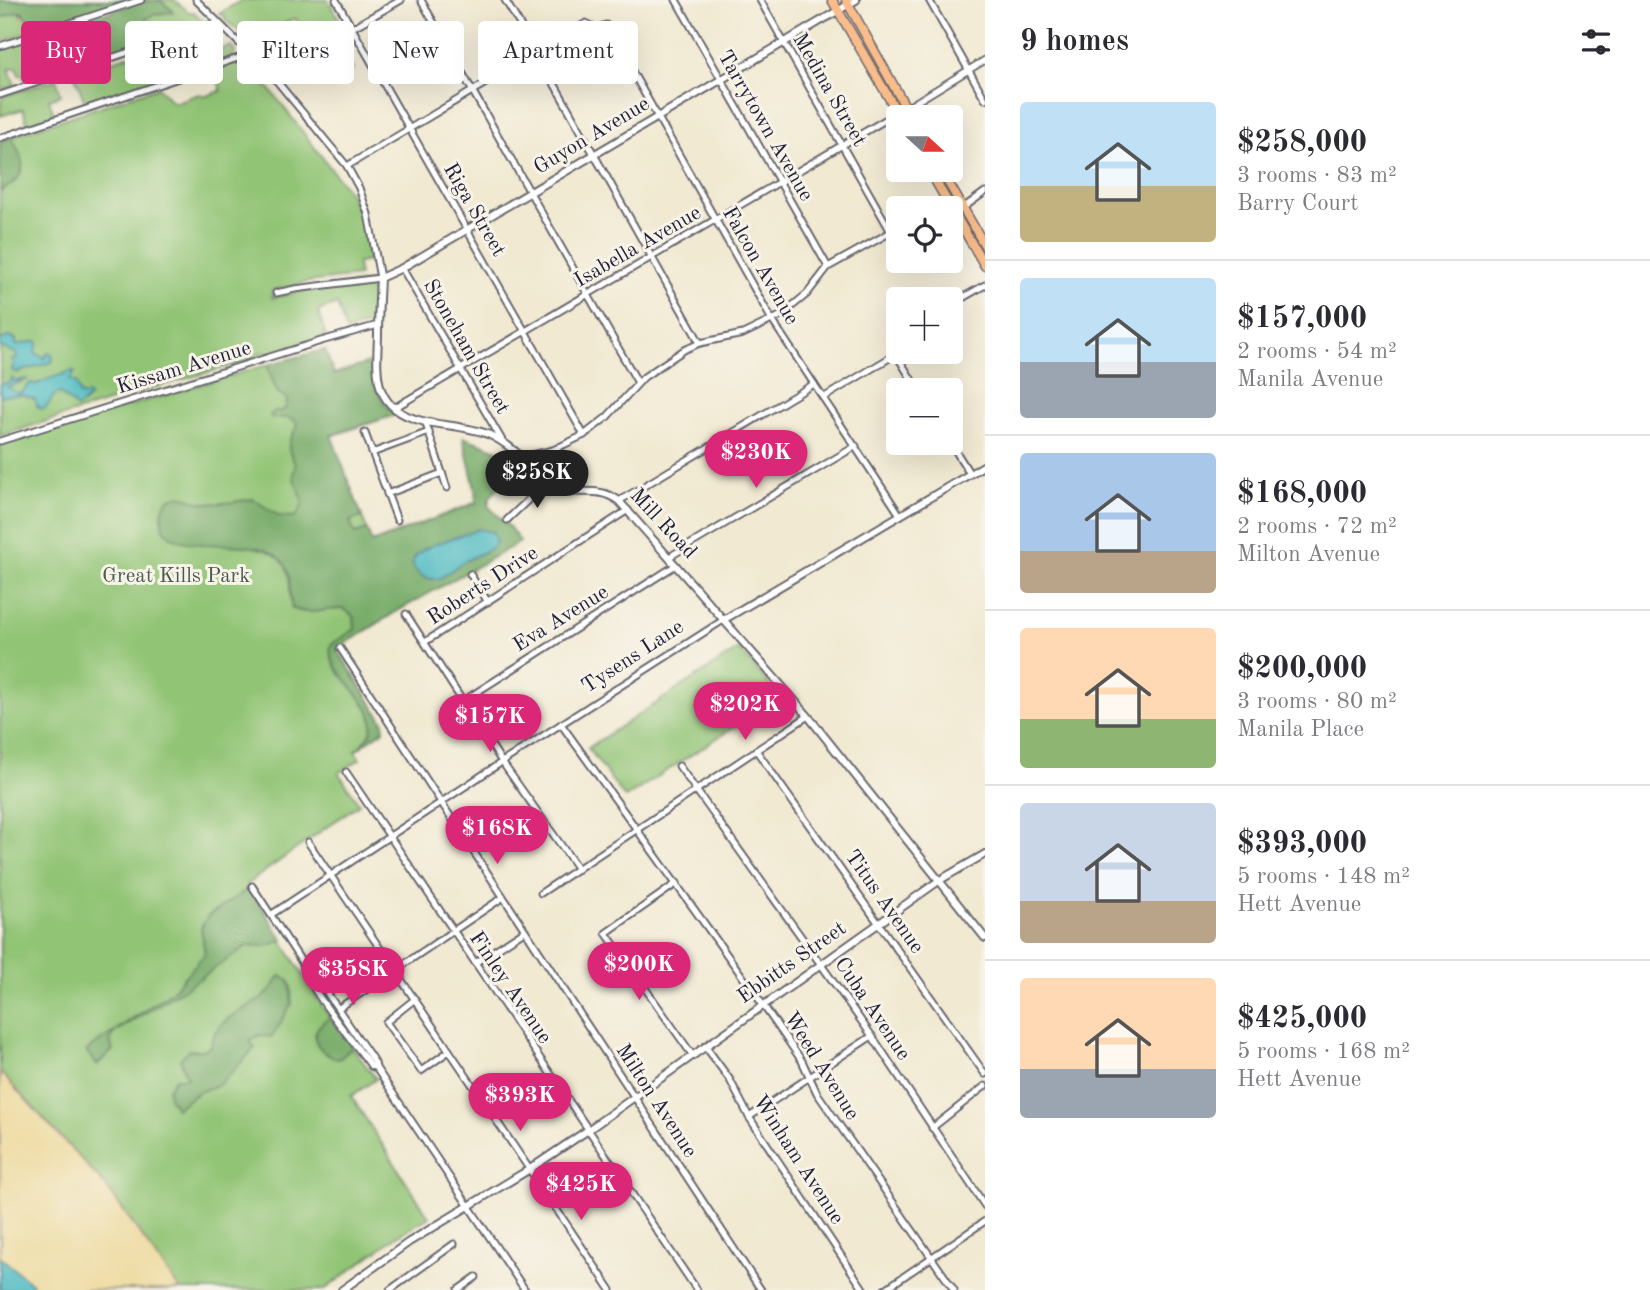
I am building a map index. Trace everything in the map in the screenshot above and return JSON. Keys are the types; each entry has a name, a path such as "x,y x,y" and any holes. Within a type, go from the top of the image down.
{"main road":[{"path":"832,0 892,105"},
{"path":"850,1 905,105"},
{"path":"963,208 985,246"},
{"path":"963,231 985,266"}],"street":[{"path":"0,46 141,0"},
{"path":"196,0 214,21"},
{"name":"Riga Street","path":"336,0 348,21"},
{"path":"354,27 401,0"},
{"path":"421,0 638,383"},
{"path":"505,0 518,21"},
{"name":"Tarrytown Avenue","path":"676,0 828,267"},
{"name":"Medina Street","path":"760,0 886,218"},
{"path":"929,0 985,99"},
{"name":"Guyon Avenue","path":"380,278 402,268 594,155 838,11 850,1"},
{"path":"223,29 237,42"},
{"name":"Riga Street","path":"354,32 584,435"},
{"path":"0,95 125,53"},
{"path":"0,138 237,58"},
{"path":"909,105 985,60"},
{"name":"Falcon Avenue","path":"638,82 772,320 900,514"},
{"path":"279,84 347,166 359,188 368,214 380,278 377,379 385,400 394,408"},
{"path":"347,166 485,84"},
{"path":"554,84 700,343"},
{"name":"Isabella Avenue","path":"394,408 842,144 886,121"},
{"path":"963,208 985,192"},
{"path":"523,457 553,450 584,435 607,417 638,383 670,357 700,343 743,334 772,320 807,294 828,267 886,236"},
{"name":"Stoneham Street","path":"402,268 503,442"},
{"path":"276,293 380,278"},
{"path":"963,298 985,285"},
{"name":"Kissam Avenue","path":"0,442 378,325"},
{"path":"823,398 886,358"},
{"path":"620,501 814,384"},
{"name":"Mill Road","path":"394,408 405,415 425,421 482,432 503,442 549,481 565,490 597,491 620,501 808,716 985,938"},
{"path":"425,421 447,488"},
{"path":"372,453 429,432"},
{"path":"365,433 397,520"},
{"path":"669,557 856,446"},
{"path":"958,455 970,474"},
{"name":"Tysens Lane","path":"272,914 725,619 985,465"},
{"path":"387,494 442,473"},
{"path":"507,520 549,481"},
{"name":"Roberts Drive","path":"425,642 628,510"},
{"name":"Eva Avenue","path":"463,701 676,565"},
{"path":"470,574 488,603"},
{"path":"406,614 502,762 578,869"},
{"name":"Milton Avenue","path":"340,648 761,1290"},
{"path":"541,893 808,716"},
{"name":"Weed Avenue","path":"561,724 802,1061 817,1093 954,1290"},
{"name":"Titus Avenue","path":"756,750 985,1074"},
{"name":"Cuba Avenue","path":"679,766 822,963 985,1206"},
{"name":"Finley Avenue","path":"346,772 697,1290"},
{"path":"308,842 484,1102"},
{"name":"Ebbitts Street","path":"342,1290 409,1242 530,1169 588,1130 940,880 985,854"},
{"path":"677,883 607,933 692,1056"},
{"path":"252,886 303,964 304,973 371,1066 376,1068"},
{"path":"339,1008 502,898"},
{"path":"475,963 524,931"},
{"path":"303,964 310,968 339,1008 376,1068 525,1290"},
{"path":"415,999 386,1022 421,1071 449,1051"},
{"path":"748,1117 872,1036"},
{"name":"Winham Avenue","path":"706,1046 730,1080 748,1117 864,1290"},
{"path":"932,1128 985,1086"},
{"path":"490,1111 611,1290"},
{"path":"884,1290 985,1221"},
{"path":"390,1290 454,1244"},
{"path":"458,1290 476,1277"}],"green space":[{"path":"0,0 128,0 64,21 30,21 22,12 0,18"},
{"path":"147,0 161,1 173,11 153,15 146,21 125,21 125,51 111,56 111,21 81,21"},
{"path":"158,0 174,0 189,12 194,12 202,21 146,21 155,13 172,12"},
{"path":"242,0 328,0 340,21 297,21 295,18 289,21 237,21 237,30 225,20 225,16 219,14"},
{"path":"17,12 29,21 21,21 21,35 0,42 0,18"},
{"path":"21,43 21,75 16,67 9,69 15,85 2,90 0,48"},
{"path":"231,46 235,52 233,57 223,60 223,49"},
{"path":"125,57 125,84 150,84 86,105 78,84 111,84 111,61"},
{"path":"237,61 237,84 264,84 269,88 351,195 362,220 369,261 357,263 359,276 307,282 272,291 272,298 313,288 370,282 373,284 372,293 375,294 369,324 346,331 337,304 318,311 326,337 267,354 260,352 259,358 152,388 0,436 0,148 4,139 158,87 173,103 199,94 206,96 221,91 219,84 223,84 223,65"},
{"path":"41,84 58,84 61,95 49,99 54,116 27,124 23,109 0,116 2,97"},
{"path":"12,137 20,155 22,169 16,180 0,192 0,141"},
{"name":"Great Kills Park","path":"325,350 334,374 372,362 377,391 395,415 331,436 372,543 482,500 520,542 394,613 337,649 384,723 384,730 355,751 360,759 339,773 359,804 247,884 324,1009 376,1079 351,1096 429,1217 397,1236 324,1290 180,1290 105,1185 0,1072 0,444"},
{"path":"325,350 334,374 372,362 377,391 395,415 331,435 362,517 350,521 355,534 367,530 372,543 476,503 463,437 498,450 520,464 490,497 488,506 520,542 394,613 337,649 384,723 384,730 355,751 369,736 372,723 362,700 336,667 331,656 331,645 355,629 354,617 344,609 311,612 292,608 289,576 279,558 266,550 176,539 166,531 162,518 166,502 176,496 214,504 253,499 279,516 295,517 302,500 295,482 295,464 289,444 297,422 289,418 272,418 270,415 275,411 281,412 286,407 287,399 277,392 267,365"},
{"path":"739,649 780,697 625,798 588,748"},
{"path":"250,888 283,940 267,946 247,946 115,1032 111,1040 113,1050 97,1065 86,1051 171,992 205,954 201,928 208,916"},
{"path":"280,976 289,980 292,1004 271,1037 260,1035 250,1040 256,1047 220,1084 199,1092 176,1108 169,1097 168,1089 175,1078 187,1078 180,1059 189,1050 203,1050 211,1046 217,1029 230,1017 265,996"},
{"path":"330,1017 353,1047 339,1059 325,1053 316,1039 318,1027"}],"sand":[{"path":"0,1072 105,1185 180,1290 37,1290 0,1257"}],"water":[{"path":"10,336 16,339 16,345 36,341 38,343 35,353 45,358 51,353 52,362 16,373 12,370 12,360 18,357 16,353 0,347 0,340"},
{"path":"71,371 75,372 70,380 76,383 80,395 90,397 77,408 60,393 54,395 47,407 42,409 37,406 35,399 22,395 0,396 0,385 10,382 12,378 14,381 28,379 8,387 17,393 22,392 30,383 37,384"},
{"path":"478,529 493,532 496,542 493,547 463,562 439,579 425,578 418,573 413,564 415,557 423,550"},
{"path":"0,1257 33,1285 37,1290 0,1290"}]}
